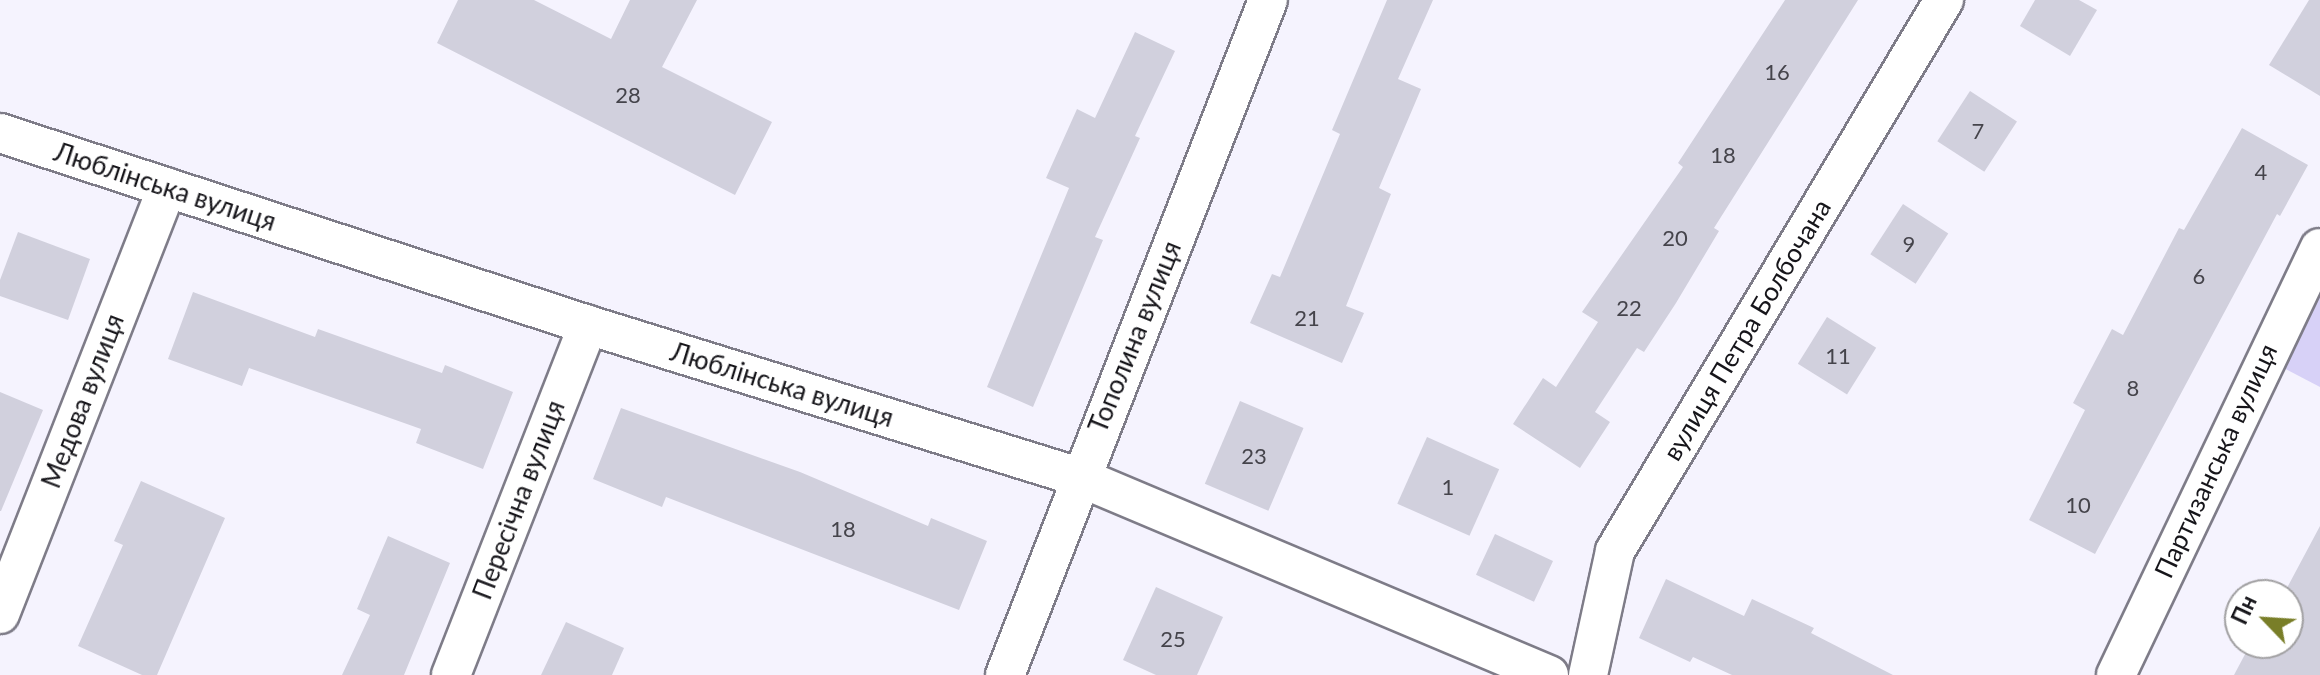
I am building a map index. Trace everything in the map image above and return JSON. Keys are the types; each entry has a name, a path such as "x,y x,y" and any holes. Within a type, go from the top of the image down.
{"street":[{"name":"Тополина вулиця","path":"1005,675 1079,477 1268,0"},
{"name":"вулиця Петра Болбочана","path":"1588,675 1615,551 1944,0"},
{"name":"Люблінська вулиця","path":"0,133 588,325 1079,477 1549,675"},
{"name":"Медова вулиця","path":"0,614 167,188"},
{"name":"Партизанська вулиця","path":"2116,675 2320,248"},
{"name":"Пересічна вулиця","path":"451,675 588,325"}],"shaded area":[{"path":"2320,290 2320,387 2280,366"}],"building":[{"path":"458,0 534,0 611,39 630,0 697,0 662,67 772,122 735,195 437,43"},
{"path":"1387,0 1433,0 1398,79 1421,89 1379,188 1391,194 1346,306 1364,313 1342,363 1250,323 1272,274 1280,277 1340,134 1332,130"},
{"path":"1785,0 1858,0 1714,228 1719,231 1676,303 1644,352 1637,348 1595,412 1610,422 1580,468 1513,424 1543,378 1556,387 1598,322 1582,312 1683,167 1678,163"},
{"path":"2035,0 2079,0 2097,10 2070,56 2020,26"},
{"path":"2309,0 2320,0 2320,96 2269,65"},
{"path":"1135,32 1175,51 1135,136 1140,138 1095,237 1103,240 1033,407 987,387 1069,188 1046,178 1077,109 1095,118"},
{"path":"1970,91 2017,121 1984,172 1937,141"},
{"path":"2242,128 2308,165 2280,216 2277,214 2095,554 2029,520 2085,410 2073,403 2112,329 2123,335 2179,228 2184,230"},
{"path":"1903,204 1948,233 1916,284 1870,254"},
{"path":"18,232 90,259 68,320 0,296 0,280"},
{"path":"193,292 315,337 318,329 442,373 445,365 513,392 483,469 416,443 421,429 249,368 242,386 168,359"},
{"path":"1827,317 1876,348 1847,394 1798,364"},
{"path":"0,392 43,410 1,511 0,511"},
{"path":"1240,401 1304,428 1268,511 1205,484"},
{"path":"621,408 800,472 928,526 931,518 987,541 959,610 666,497 662,507 593,479"},
{"path":"1427,437 1499,469 1469,536 1397,504"},
{"path":"141,481 225,518 157,675 142,675 78,646 123,545 114,541"},
{"path":"2320,526 2320,675 2234,675 2242,659 2304,659 2304,579 2292,579"},
{"path":"1495,534 1553,561 1534,602 1476,575"},
{"path":"388,536 450,563 404,675 342,675 370,615 357,609"},
{"path":"1666,579 1744,616 1752,599 1814,628 1811,633 1893,675 1732,675 1693,657 1690,662 1639,638"},
{"path":"1156,587 1223,617 1197,675 1156,675 1123,660"},
{"path":"566,622 624,648 612,675 541,675"}]}
